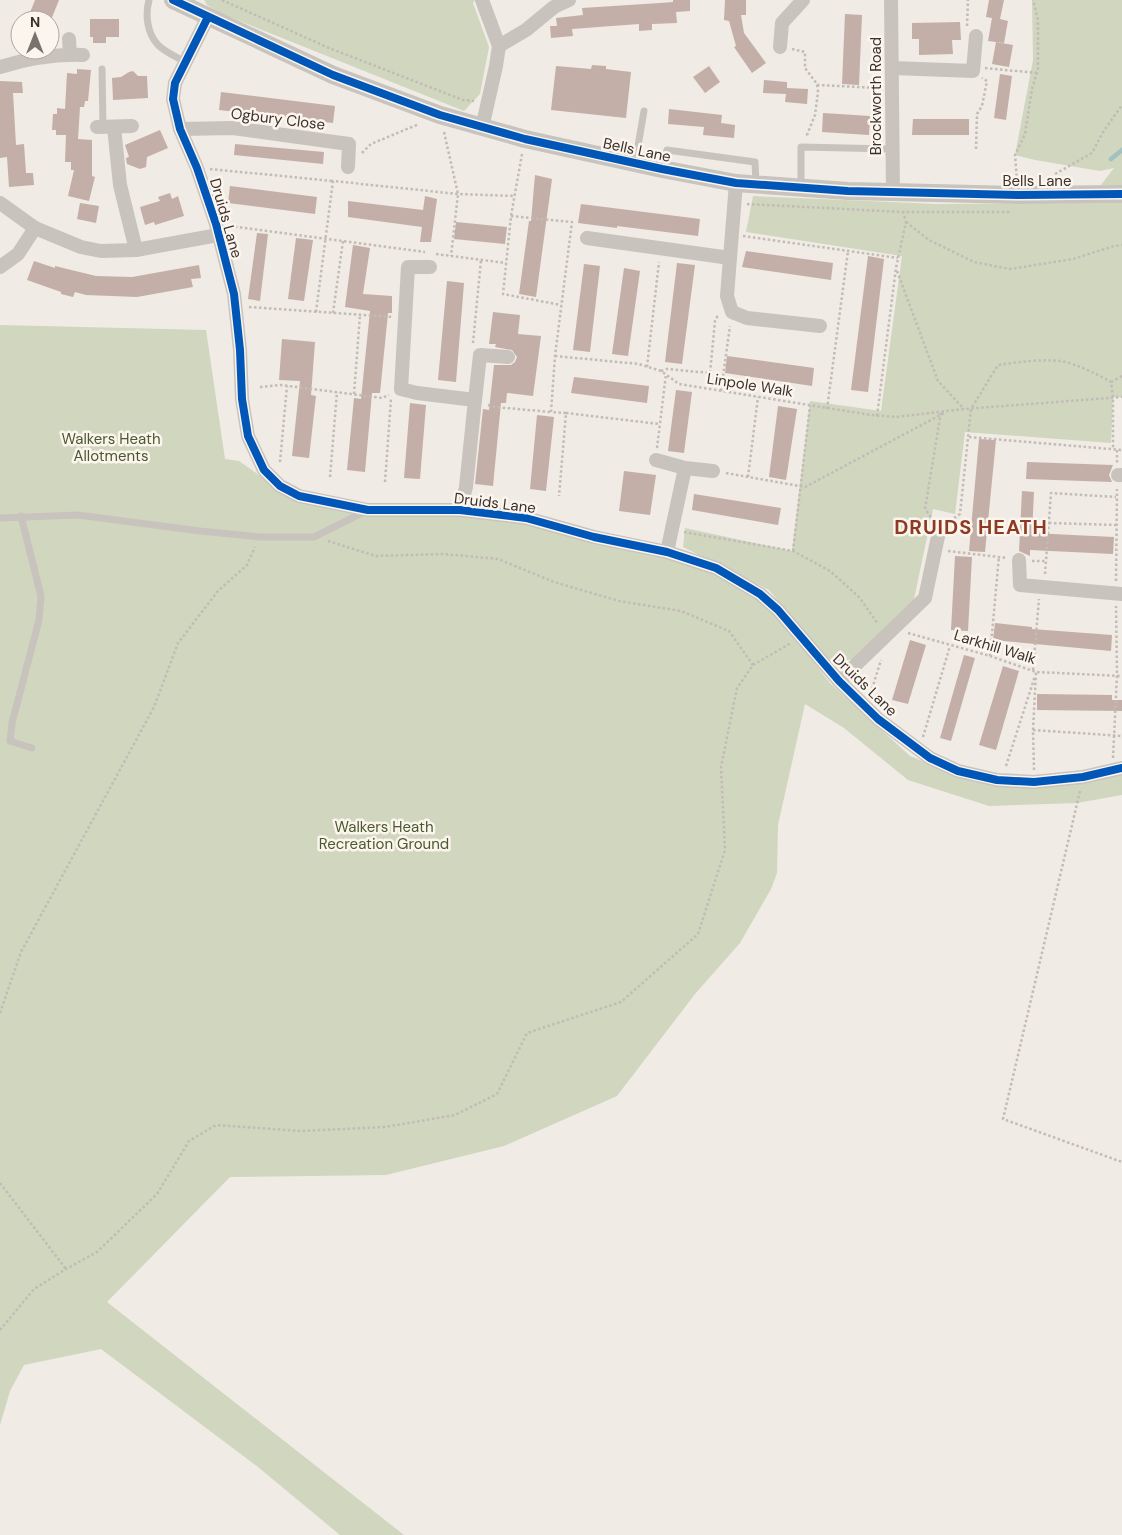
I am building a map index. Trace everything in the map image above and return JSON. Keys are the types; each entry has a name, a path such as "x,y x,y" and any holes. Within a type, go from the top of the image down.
{"street":[{"path":"482,0 499,46 482,128"},
{"path":"499,46 526,30 554,7 569,0"},
{"path":"780,47 782,23 803,0"},
{"name":"Brockworth Road","path":"891,0 893,192"},
{"name":"Bells Lane","path":"182,2 208,17 334,75 440,115 525,139 635,164 736,183 893,192 1018,203 1122,194"},
{"name":"Druids Lane","path":"208,17 175,83 173,99 180,129 198,168 234,294 240,350 242,399 248,436 264,470 280,486 299,496 368,510 460,510 526,518 594,537 667,552 716,568 760,594 778,610 839,680 878,719 930,758 958,771 997,780 1034,782 1083,777 1118,769"},
{"path":"893,68 974,69 976,36"},
{"path":"0,67 17,61 76,55 70,39"},
{"path":"132,126 105,127 136,250"},
{"name":"Ogbury Close","path":"180,129 233,128 349,144 353,167"},
{"path":"736,183 728,296 732,312 747,318 820,326"},
{"path":"0,203 35,228 81,248 101,251 136,250 217,230"},
{"path":"0,268 18,254 35,228"},
{"path":"586,238 730,258"},
{"path":"430,267 408,267 401,388 417,393 475,400"},
{"path":"460,510 466,487 480,355 508,357"},
{"path":"656,460 685,468 713,471"},
{"path":"667,552 685,468"},
{"path":"839,680 925,598 940,527"},
{"path":"1019,560 1020,584 1119,594"}],"lane":[{"path":"150,0 146,16 149,28 158,45 185,62"},
{"path":"102,69 105,127"},
{"path":"635,164 644,111"},
{"path":"801,188 801,147 892,149"},
{"path":"662,169 667,150 755,162 756,184"},
{"path":"0,518 78,515 260,537 314,537 368,510"},
{"path":"21,516 41,596 39,620 12,723 10,741 32,748"}],"path":[{"path":"222,0 338,51 463,100 482,102"},
{"path":"968,0 967,36 976,36"},
{"path":"735,203 903,212 1018,203 1015,155 1025,134 1032,89 1038,69 1038,20 1033,0"},
{"path":"780,47 805,52 805,68 817,85 815,115 807,135 813,147"},
{"path":"974,69 1037,73"},
{"path":"974,69 987,81 982,106 977,114 976,149"},
{"path":"817,85 892,89"},
{"path":"1056,174 1092,153 1102,132 1122,105"},
{"path":"349,183 353,167 371,144 440,115 458,194 451,256"},
{"path":"525,139 511,216 503,294 561,305"},
{"path":"198,168 458,194 514,196"},
{"path":"316,312 333,181"},
{"path":"877,416 896,268 906,222 903,212"},
{"path":"511,216 572,222 555,356 551,412"},
{"path":"906,222 929,240 974,262 1010,269 1073,259 1122,245"},
{"path":"217,230 326,239 506,263"},
{"path":"732,236 898,258"},
{"path":"333,313 343,241"},
{"path":"647,366 661,248"},
{"path":"827,408 848,251"},
{"path":"480,355 473,344 481,260"},
{"path":"896,268 938,381 964,409"},
{"path":"661,371 667,369 710,373 715,321 728,296"},
{"path":"235,306 405,318"},
{"path":"721,391 732,312"},
{"path":"354,394 360,315"},
{"path":"940,413 925,509 940,527 960,514 971,409 998,365 1031,360 1062,361 1111,382"},
{"path":"656,460 666,374"},
{"path":"1111,382 1122,376"},
{"path":"1111,382 1115,450 1120,475 1116,498 1116,552 1119,594 1117,675 1112,752 1118,769"},
{"path":"260,387 281,385 382,398 391,394 385,482"},
{"path":"280,462 287,386"},
{"path":"330,476 337,392"},
{"path":"748,477 758,397"},
{"path":"475,400 495,407 659,424"},
{"path":"793,551 810,406"},
{"path":"559,496 566,413"},
{"path":"968,437 1122,450"},
{"path":"713,471 801,486"},
{"path":"1034,782 1034,671 1051,493 1116,498"},
{"path":"1049,523 1116,526"},
{"path":"672,530 793,551 830,571 859,597 889,632"},
{"path":"1116,530 1122,530"},
{"path":"0,1013 21,952 154,707 178,643 218,591 247,565 260,537"},
{"path":"314,537 376,556 442,554 498,559 554,582 619,601 681,611 729,631 753,665"},
{"path":"935,550 1019,560 1046,561"},
{"path":"1116,552 1122,552"},
{"path":"990,656 998,556"},
{"path":"0,1330 34,1289 97,1252 157,1194 189,1141 216,1125 310,1130 385,1127 455,1115 497,1094 526,1033 621,1002 698,934 725,850 721,767 738,688 753,665 801,638"},
{"path":"923,738 950,645"},
{"path":"1006,766 1034,671"},
{"path":"1033,730 1122,736"},
{"path":"1083,777 1003,1119 1122,1162"},
{"path":"0,1183 66,1269"}],"green space":[{"path":"204,0 475,0 473,3 489,47 480,94 464,111 220,13 207,5"},
{"path":"1032,0 1122,0 1122,185 1101,185 1114,168 1100,171 1015,155 1033,60"},
{"path":"753,196 936,204 1122,203 1122,397 1113,397 1111,443 965,432 955,514 933,509 914,599 853,659 837,662 827,658 769,590 683,547 685,528 792,551 810,401 881,411 902,256 746,232"},
{"name":"Walkers Heath Recreation Ground","path":"0,325 206,330 225,459 239,461 297,502 499,520 668,557 719,576 763,603 791,633 830,683 910,756 974,782 1122,773 1122,795 1077,803 989,806 908,780 844,728 805,704 778,825 777,873 771,889 740,943 695,994 617,1096 504,1146 386,1175 230,1177 107,1302 404,1535 340,1535 258,1467 101,1349 24,1365 10,1391 0,1425"}],"building":[{"path":"35,0 59,0 55,10 31,10"},
{"path":"673,0 690,0 690,11 676,12 677,23 652,24 652,30 639,31 639,24 572,29 573,36 551,38 550,26 557,26 556,18 583,15 582,8 673,2"},
{"path":"725,0 746,0 746,15 741,15 744,33 766,63 752,73 734,47 736,46 729,21 724,20"},
{"path":"989,0 1004,0 1000,19 1008,21 1004,43 988,41 992,18 986,17"},
{"path":"845,14 862,15 859,85 842,84"},
{"path":"90,19 119,19 119,37 106,37 106,43 93,43 93,37 90,37"},
{"path":"960,22 961,40 952,40 953,54 919,55 919,39 912,39 912,23"},
{"path":"996,42 1013,45 1009,67 992,64"},
{"path":"592,65 631,72 626,118 551,110 556,66 591,69"},
{"path":"709,66 720,82 705,93 693,77"},
{"path":"77,69 91,70 88,101 85,101 84,107 80,107 78,139 92,140 92,176 95,177 89,201 68,196 74,170 71,170 71,162 65,162 66,135 56,135 56,130 52,130 53,114 57,114 57,108 65,109 67,73 77,74"},
{"path":"133,71 138,76 147,76 148,98 113,100 112,78 121,77"},
{"path":"1000,74 1012,76 1006,120 994,118"},
{"path":"764,80 787,82 787,88 808,89 807,104 785,102 786,94 763,93"},
{"path":"0,81 22,82 23,93 13,93 16,145 24,144 26,173 33,173 34,185 9,187 7,157 0,158"},
{"path":"221,92 335,106 333,123 219,110"},
{"path":"669,109 722,115 721,123 735,125 734,138 703,135 704,127 668,124"},
{"path":"823,113 870,116 869,135 822,132"},
{"path":"913,119 969,119 969,135 912,135"},
{"path":"160,130 168,148 147,157 146,167 140,169 127,164 126,158 129,157 125,145"},
{"path":"235,144 324,152 323,164 234,155"},
{"path":"535,175 552,179 536,297 519,294 529,221 531,221"},
{"path":"230,186 317,197 315,214 228,203"},
{"path":"170,193 172,199 178,196 184,216 155,225 154,222 145,225 140,207 160,201 158,197"},
{"path":"425,196 437,199 431,242 420,242 422,227 348,217 348,201 423,210"},
{"path":"80,203 99,206 96,223 77,219"},
{"path":"581,204 700,219 698,236 578,223"},
{"path":"456,222 507,227 505,244 454,239"},
{"path":"257,233 268,234 260,301 248,299"},
{"path":"296,238 313,240 304,301 288,299"},
{"path":"353,245 370,248 363,294 392,296 392,313 388,313 380,393 372,393 365,472 347,470 354,398 361,399 370,311 345,307"},
{"path":"746,251 833,263 831,280 742,267"},
{"path":"868,256 884,259 868,392 851,390"},
{"path":"34,261 55,268 55,266 96,276 132,277 199,265 201,278 191,279 193,287 137,297 86,295 75,292 73,297 27,280"},
{"path":"677,263 695,265 682,364 665,362"},
{"path":"584,264 600,266 590,352 573,350"},
{"path":"624,268 640,271 628,356 612,354"},
{"path":"447,281 464,283 456,382 438,380"},
{"path":"493,312 520,315 518,334 541,336 533,396 507,393 506,403 501,403 493,486 475,484 483,409 489,410 494,365 511,365 517,357 512,350 495,347 496,344 489,344"},
{"path":"282,339 315,342 311,395 316,396 309,458 292,456 300,381 279,380"},
{"path":"727,356 814,368 812,386 725,373"},
{"path":"574,377 649,386 647,403 571,393"},
{"path":"676,390 692,392 684,453 668,451"},
{"path":"410,403 426,405 420,479 404,478"},
{"path":"778,406 797,409 786,480 769,477"},
{"path":"537,415 554,417 546,491 530,489"},
{"path":"979,439 996,440 985,552 969,551"},
{"path":"1027,462 1113,465 1109,475 1112,482 1026,479"},
{"path":"624,471 656,475 650,515 619,511"},
{"path":"1022,491 1034,492 1032,533 1114,537 1113,554 1030,550 1030,556 1019,551"},
{"path":"694,494 781,508 778,525 692,510"},
{"path":"955,556 972,557 968,631 951,630"},
{"path":"995,623 1032,627 1032,629 1112,635 1111,651 993,640"},
{"path":"910,640 926,645 908,704 892,700"},
{"path":"964,655 975,658 951,741 940,738"},
{"path":"1003,666 1019,671 996,750 979,745"},
{"path":"1037,694 1112,695 1112,700 1122,700 1122,711 1037,710"}],"waterway":[{"path":"1111,159 1122,150"}],"cycle path":[{"path":"173,0 333,75 440,115 525,139 662,169 736,183 848,191 1018,195 1122,194"},
{"path":"208,17 175,83 173,99 180,129 197,168 216,224 234,294 240,350 242,399 248,436 264,470 280,486 299,496 368,510 460,510 526,518 594,537 667,552 716,568 760,594 778,610 839,681 878,719 930,758 958,771 997,780 1034,782 1083,777 1122,768"}],"district":[{"name":"DRUIDS HEATH","path":"971,527"}],"park label":[{"name":"Walkers Heath Allotments","path":"111,448"}]}
